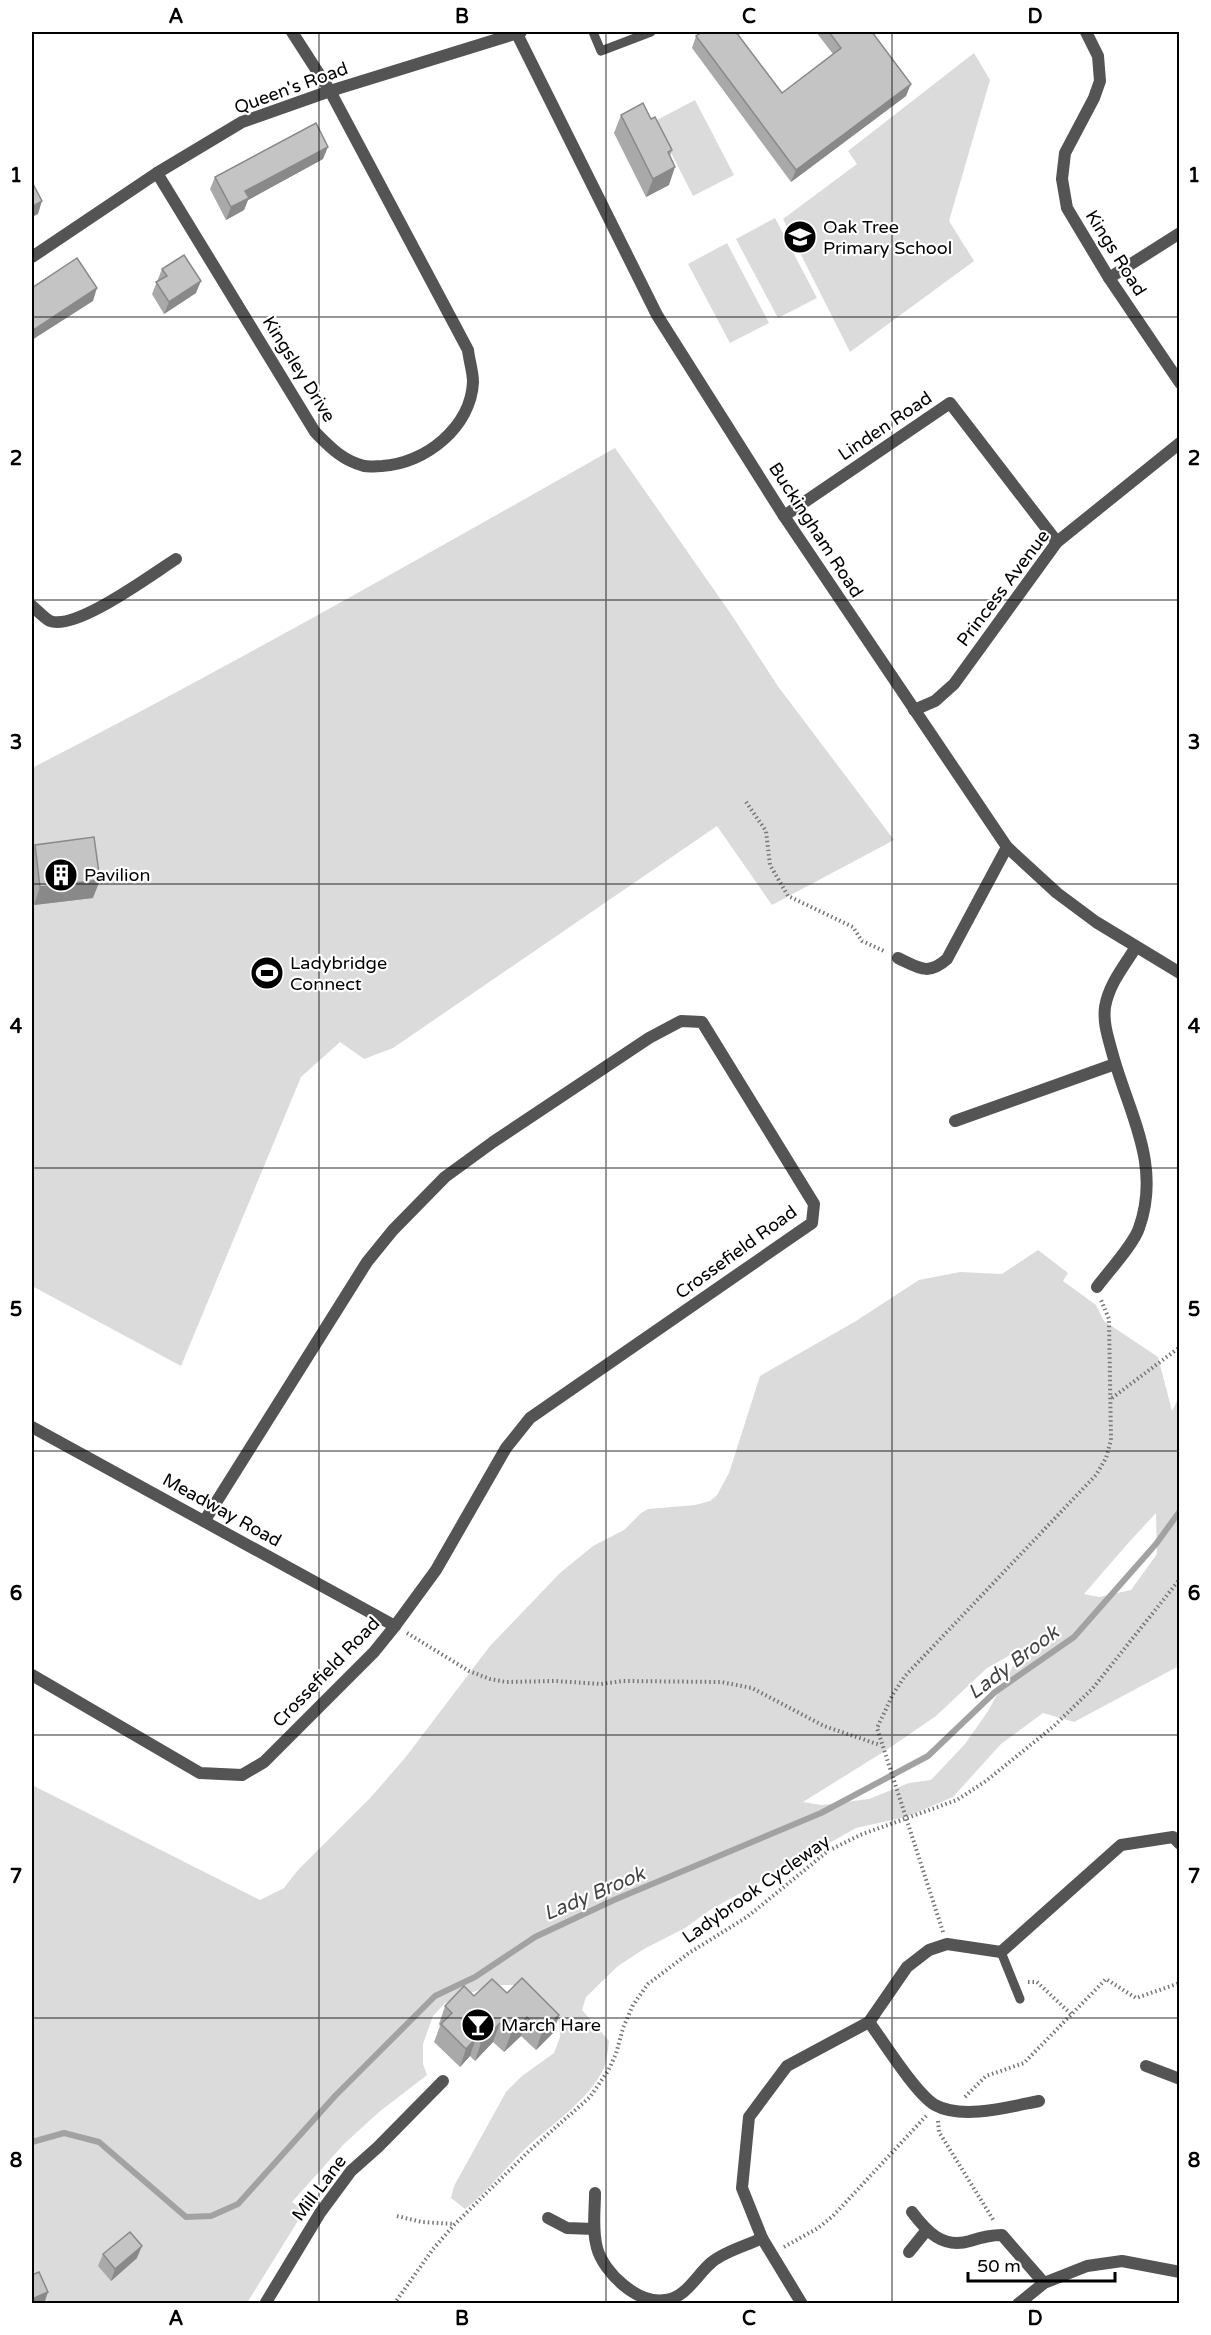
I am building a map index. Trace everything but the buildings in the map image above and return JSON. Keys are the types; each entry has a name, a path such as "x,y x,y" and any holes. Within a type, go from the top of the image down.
{"street":[{"name":"Kingsley Drive","path":"157,173 315,432 338,455 366,466 394,465 421,457 448,436 464,412 473,382 468,350 330,91 292,32"},
{"name":"Queen's Road","path":"32,257 157,173 242,122 330,91 518,32"},
{"name":"Buckingham Road","path":"518,32 657,315 784,516 1007,847 1057,893 1096,922 1179,973"},
{"name":"Kings Road","path":"1086,32 1098,56 1100,81 1094,98 1065,153 1062,179 1067,208 1109,278 1179,383"},
{"path":"1109,278 1179,233"},
{"name":"Linden Road","path":"784,516 950,403 1057,542"},
{"name":"Princess Avenue","path":"914,710 934,701 954,684 1057,542 1179,443"},
{"path":"32,606 50,621 70,621 107,603 176,559"},
{"path":"898,958 924,970 938,967 947,959 1007,847"},
{"path":"1097,1287 1138,1231 1146,1204 1148,1182 1146,1158 1105,1026 1105,1009 1109,992 1136,947"},
{"name":"Crossefield Road","path":"32,1675 200,1773 242,1774 264,1762 374,1652 395,1626 436,1570 506,1448 530,1418 812,1223 814,1204 702,1022 681,1021 649,1038 493,1142 445,1177 393,1230 367,1262 205,1520"},
{"path":"955,1121 1115,1064"},
{"name":"Meadway Road","path":"32,1427 395,1626"},
{"path":"802,2304 762,2238 742,2188 750,2117 787,2066 869,2022 907,1967 929,1950 947,1944 1001,1952 1121,1845 1177,1838"},
{"path":"869,2022 923,2095 936,2105 952,2109 986,2111 1039,2101"},
{"path":"1146,2066 1179,2079"},
{"name":"Mill Lane","path":"265,2304 320,2213 351,2171 443,2080"},
{"path":"595,2193 594,2229 597,2250 605,2265 629,2292 648,2298 666,2300 684,2291 713,2261 762,2238"},
{"path":"912,2212 926,2231 953,2244 988,2235 1002,2235 1044,2283"},
{"path":"548,2218 567,2228 594,2229"},
{"path":"909,2252 926,2231"},
{"path":"1017,2304 1044,2283 1087,2266 1122,2261 1179,2272"}],"lane":[{"path":"593,32 601,51 651,32"},
{"path":"1001,1952 1020,1999"}],"path":[{"path":"746,802 766,831 770,865 788,896 854,927 862,941 898,958"},
{"path":"947,1944 877,1728 893,1694 906,1676 1096,1475 1106,1458 1111,1440 1112,1398 1109,1319 1097,1287"},
{"path":"1112,1398 1179,1347"},
{"name":"Ladybrook Cycleway","path":"394,2304 433,2249 455,2224 530,2150 590,2097 608,2071 633,2005 648,1984 689,1953 747,1917 828,1851 860,1835 957,1800 986,1780 1053,1726 1093,1688 1179,1579"},
{"path":"395,1626 469,1671 490,1679 506,1682 555,1681 601,1684 623,1681 721,1682 752,1688 824,1726 881,1745"},
{"path":"952,2109 986,2076 1024,2063 1106,1979 1136,1998 1179,1983"},
{"path":"1014,1983 1037,1982 1071,2014"},
{"path":"936,2105 939,2132 1002,2235"},
{"path":"771,2254 818,2228 833,2216 936,2105"},
{"path":"397,2216 422,2222 455,2224"}],"shaded area":[{"path":"974,53 990,80 949,221 974,261 850,352 783,219 857,164 848,151"},
{"path":"695,100 734,175 693,196 655,121"},
{"path":"775,218 817,298 778,318 736,239"},
{"path":"727,243 769,323 730,343 688,264"},
{"name":"Ladybridge Connect","path":"615,448 733,617 777,685 894,840 772,905 717,826 393,1048 364,1059 340,1042 301,1077 181,1366 32,1286 32,768 398,571"},
{"path":"1038,1250 1068,1273 1063,1281 1096,1305 1104,1321 1158,1357 1172,1411 1179,1397 1179,1666 1074,1722 1043,1713 1001,1744 953,1797 906,1817 856,1828 710,1910 685,1928 644,1949 618,1966 586,1997 582,2010 609,2041 605,2065 597,2080 569,2111 527,2147 465,2209 451,2198 454,2186 506,2092 522,2076 554,2053 560,2037 559,2022 528,1992 512,1985 493,1985 473,1992 445,2003 433,2016 423,2044 423,2064 427,2075 379,2112 344,2144 292,2202 304,2211 247,2303 32,2304 32,1785 260,1900 284,1888 298,1870 371,1797 405,1758 490,1646 560,1573 593,1546 624,1530 648,1509 695,1505 710,1501 717,1495 729,1473 760,1376 856,1321 919,1280 960,1272 1002,1274","holes":["1156,1513 1157,1554 1131,1590 1099,1597 1084,1594","1023,1648 988,1711 965,1744 931,1780 909,1783 869,1799 822,1805 803,1802 936,1716 987,1668"]}],"waterway":[{"name":"Lady Brook","path":"32,2142 64,2133 99,2142 186,2217 211,2216 238,2204 335,2096 435,1996 475,1977 535,1937 614,1900 821,1813 928,1756 995,1692 1074,1637 1156,1544 1180,1511"}],"place":[{"name":"Oak Tree Primary School","path":"800,237"},
{"name":"Pavilion","path":"61,875"},
{"name":"Ladybridge Connect","path":"267,973"},
{"name":"March Hare","path":"478,2025"}]}
